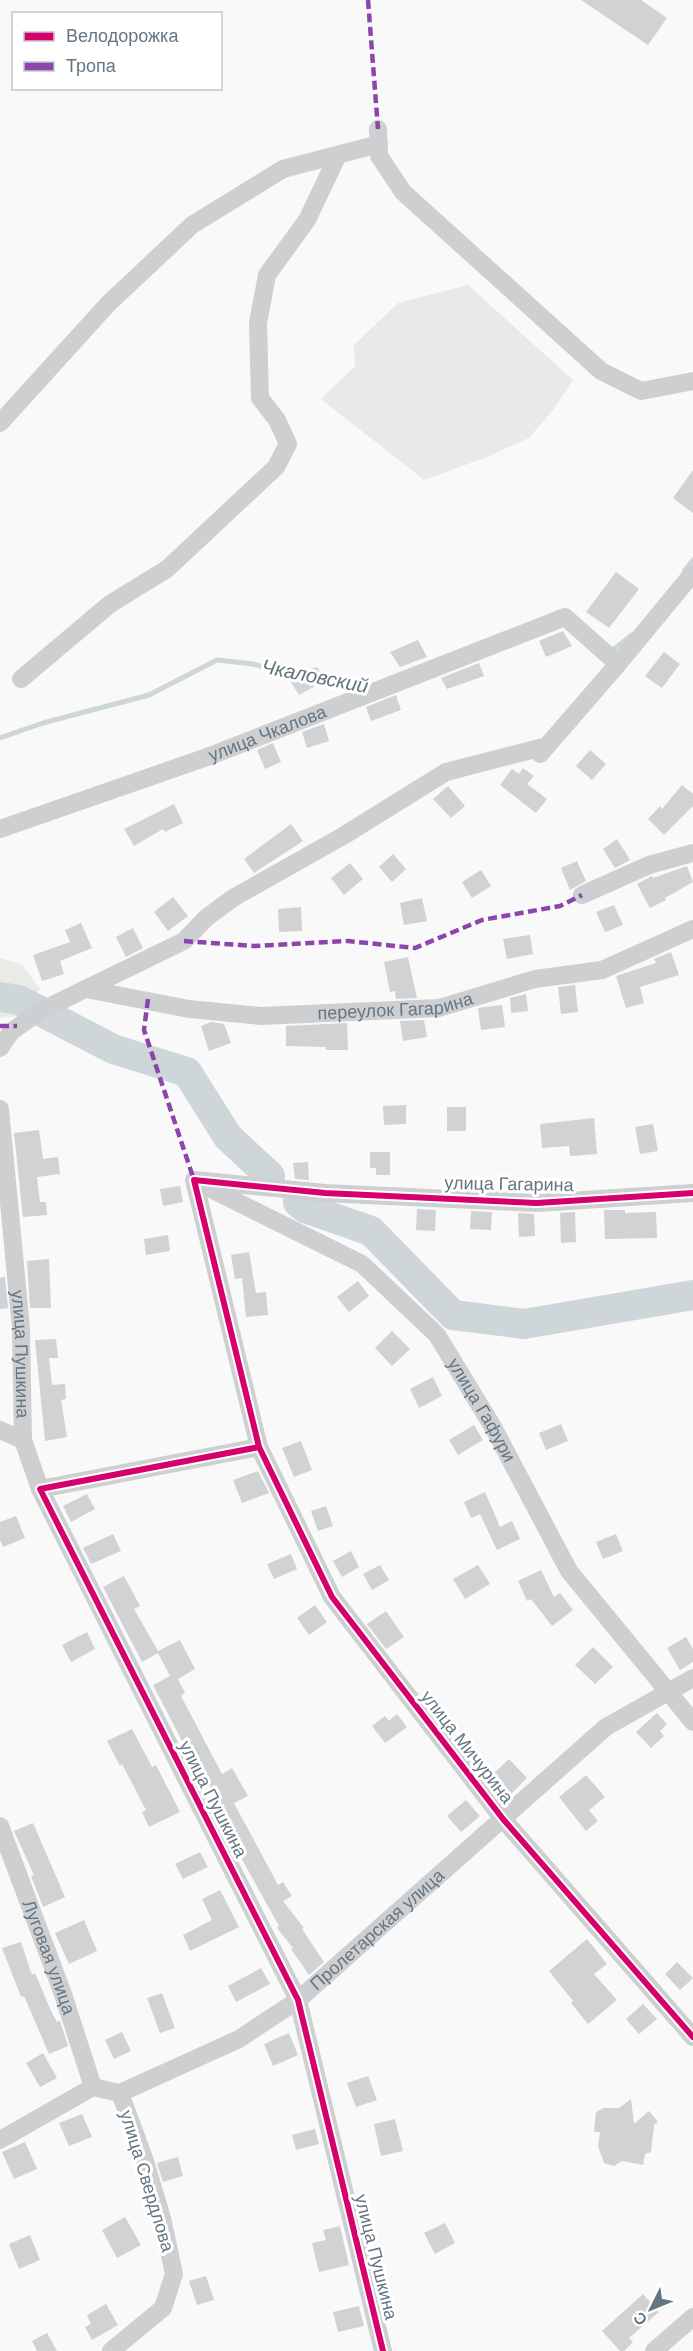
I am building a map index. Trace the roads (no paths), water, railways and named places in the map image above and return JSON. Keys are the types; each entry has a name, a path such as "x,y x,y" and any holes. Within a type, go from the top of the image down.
{"street":[{"path":"0,423 108,304 192,225 283,170 338,155 378,136 379,156 403,192 602,371 641,391 693,381"},
{"path":"21,679 110,604 167,569 276,467 288,444 278,420 260,398 258,323 265,285 267,275 307,220 338,155"},
{"path":"530,764 618,664 693,573"},
{"name":"улица Чкалова","path":"0,830 210,756 565,617 618,664"},
{"path":"0,1048 17,1026 40,1011 184,940 206,918 233,898 343,836 446,772 547,746"},
{"path":"582,896 649,866 693,853"},
{"name":"переулок Гагарина","path":"86,989 189,1009 261,1016 439,1008 535,979 602,970 693,929"},
{"name":"улица Пушкина","path":"0,1109 21,1328 23,1440 40,1489 298,2000 383,2351"},
{"name":"улица Гагарина","path":"194,1180 325,1193 537,1203 693,1193"},
{"name":"улица Мичурина","path":"194,1180 259,1447 332,1597 503,1818 693,2037"},
{"name":"улица Гафури","path":"194,1180 362,1264 437,1335 493,1427 569,1571 693,1722"},
{"path":"0,1430 23,1440"},
{"path":"40,1489 259,1447"},
{"name":"Пролетарская улица","path":"120,2093 239,2039 298,2000 606,1727 693,1678"},
{"name":"Луговая улица","path":"0,1827 63,1994 93,2087"},
{"path":"0,2140 93,2087 120,2093"},
{"name":"улица Свердлова","path":"111,2351 163,2308 174,2274 162,2218 144,2158 120,2093"},
{"path":"654,2351 693,2318"}],"water":[{"name":"Чкаловский","path":"317,667 323,678 312,688 299,695 290,681 302,671"}],"waterway":[{"name":"Чкаловский","path":"685,570 693,560"},
{"name":"Чкаловский","path":"610,649 614,649 632,635"},
{"name":"Чкаловский","path":"0,738 43,723 149,695 217,660 253,664 303,677"},
{"name":"Чкаловский","path":"318,678 338,677 373,687"},
{"path":"0,997 19,1000 113,1049 187,1072 228,1137 270,1176"},
{"path":"298,1202 305,1208 371,1231 453,1315 524,1324 693,1295"}]}
